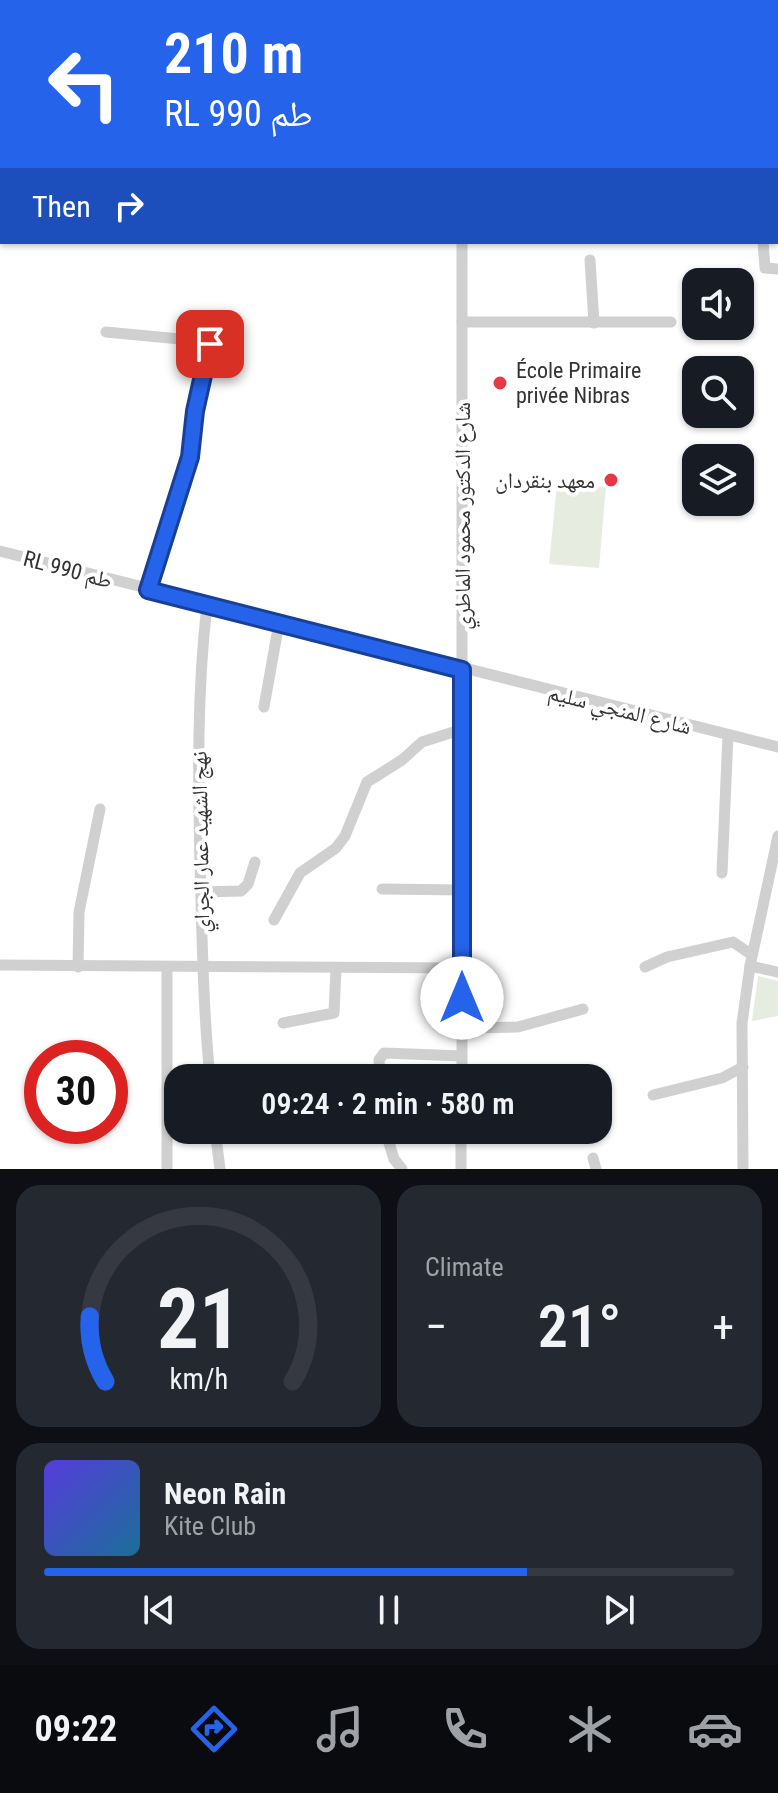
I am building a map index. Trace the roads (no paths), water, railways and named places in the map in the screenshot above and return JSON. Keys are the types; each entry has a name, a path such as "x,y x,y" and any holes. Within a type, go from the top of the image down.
{"street":[{"name":"شارع الدكتور محمود الماطري","path":"462,244 462,1064"},
{"path":"763,244 765,268 778,269"},
{"path":"590,260 594,323"},
{"path":"462,322 671,322"},
{"path":"106,332 201,341 211,346 197,399 190,457 148,590"},
{"name":"RL طم 990","path":"0,551 462,670"},
{"name":"نهج الشهيد عمار الجراي","path":"207,605 198,681 203,967 209,1064"},
{"path":"264,707 279,623"},
{"name":"شارع المنجي سليم","path":"462,670 778,747"},
{"path":"274,920 300,873 336,848 345,836 367,782 402,760 422,742 463,729"},
{"path":"722,873 728,735"},
{"path":"78,967 79,912 100,809"},
{"path":"743,1169 742,1023 751,960 778,836"},
{"path":"201,892 241,891 248,884 255,862"},
{"path":"382,889 462,890"},
{"path":"645,967 667,957 733,942 751,960 778,972"},
{"path":"0,965 462,968"},
{"path":"167,967 167,1169"},
{"path":"283,1023 334,1013 336,969"},
{"path":"462,1028 518,1027 583,1009"},
{"path":"379,1064 384,1053 462,1056"},
{"path":"653,1095 722,1078 743,1067"},
{"path":"217,1144 220,1169"},
{"path":"389,1144 394,1159 402,1169"},
{"path":"461,1144 461,1169"}],"place":[{"name":"École Primaire privée Nibras","path":"500,383"},
{"name":"معهد بنقردان","path":"611,480"}]}
